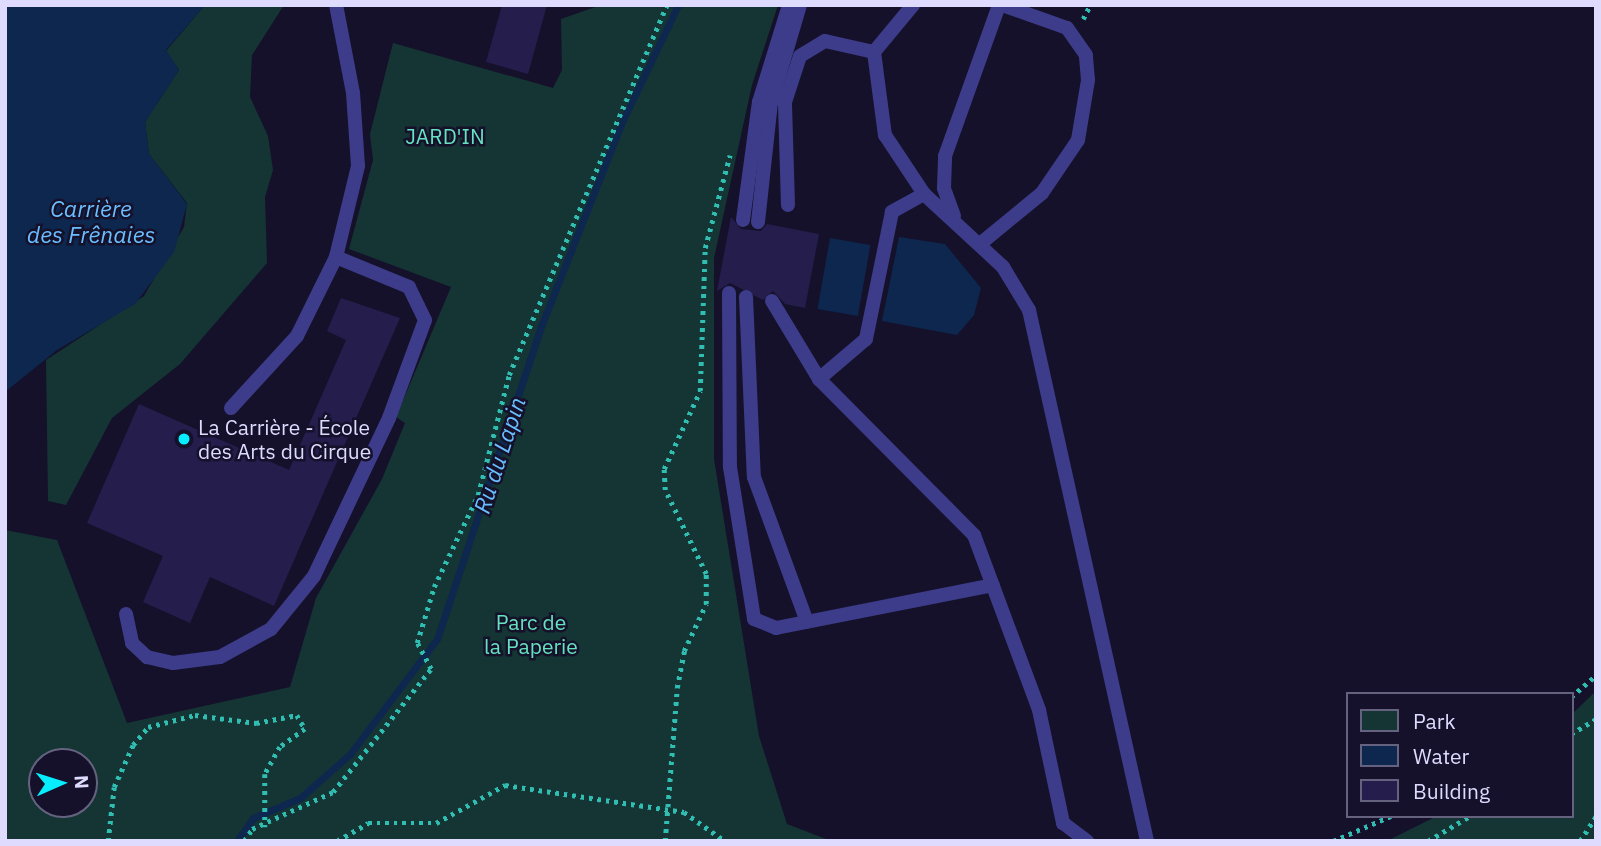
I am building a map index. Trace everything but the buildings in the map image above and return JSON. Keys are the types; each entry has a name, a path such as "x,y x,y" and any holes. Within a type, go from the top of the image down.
{"lane":[{"path":"231,408 298,336 336,257 358,166 354,93 336,5"},
{"path":"789,5 759,102 750,221 771,103 800,5"},
{"path":"913,5 874,52 885,135 924,194 955,218 980,243 1029,310 1042,356 1147,841"},
{"path":"955,218 944,188 945,156 1000,5 1067,28 1086,55 1088,80 1078,139 1042,192 980,243"},
{"path":"788,205 785,102 800,56 825,41 874,52"},
{"path":"819,379 866,339 892,212 924,194"},
{"path":"126,614 132,643 147,657 173,663 220,657 271,629 314,576 424,330 423,310 409,287 336,257"},
{"path":"729,293 730,467 750,612 768,628 993,584"},
{"path":"746,296 754,477 807,622"},
{"path":"772,301 819,379 974,535 1039,710 1063,823 1087,841"}],"path":[{"path":"244,841 252,829 265,827 333,792 431,669 429,661 416,643 434,587 478,495 509,375 667,5"},
{"path":"665,841 677,688 684,651 706,604 706,575 664,490 664,469 700,391 705,248 731,151"},
{"path":"1573,695 1596,675"},
{"path":"108,841 114,787 133,745 148,727 195,715 256,723 297,715 304,729 280,747 265,774 262,805 265,827"},
{"path":"1573,733 1596,719"},
{"path":"337,841 368,823 436,823 505,785 699,817 725,841"},
{"path":"1580,841 1596,816"},
{"path":"1333,841 1386,818"},
{"path":"1428,841 1467,818"}],"green space":[{"path":"205,5 284,5 252,55 250,97 268,136 273,170 265,197 267,263 180,364 112,418 66,505 48,501 46,360 144,296 184,227 187,203 149,154 145,122 179,70 166,51"},
{"name":"Parc de la Paperie","path":"601,5 778,5 752,85 714,258 714,459 759,736 787,824 831,841 5,841 5,530 57,540 127,723 290,687 316,598 382,479 405,423 396,417 451,287 349,249 373,160 370,134 393,43 553,88 562,70 561,19"},
{"path":"1596,691 1596,841 1387,841 1433,818 1573,818 1573,713"}],"water":[{"name":"Carrière des Frênaies","path":"5,5 205,5 166,50 179,70 145,122 149,154 187,204 174,252 135,304 57,350 5,392"},
{"path":"899,237 945,244 981,288 974,315 957,335 882,321"},
{"path":"830,238 870,245 858,316 817,309"}],"waterway":[{"name":"Ru du Lapin","path":"237,841 253,818 300,798 350,754 437,639 542,324 622,122 678,5"}],"place":[{"name":"La Carrière - École des Arts du Cirque","path":"184,439"}],"park label":[{"name":"JARD'IN","path":"445,136"}]}
